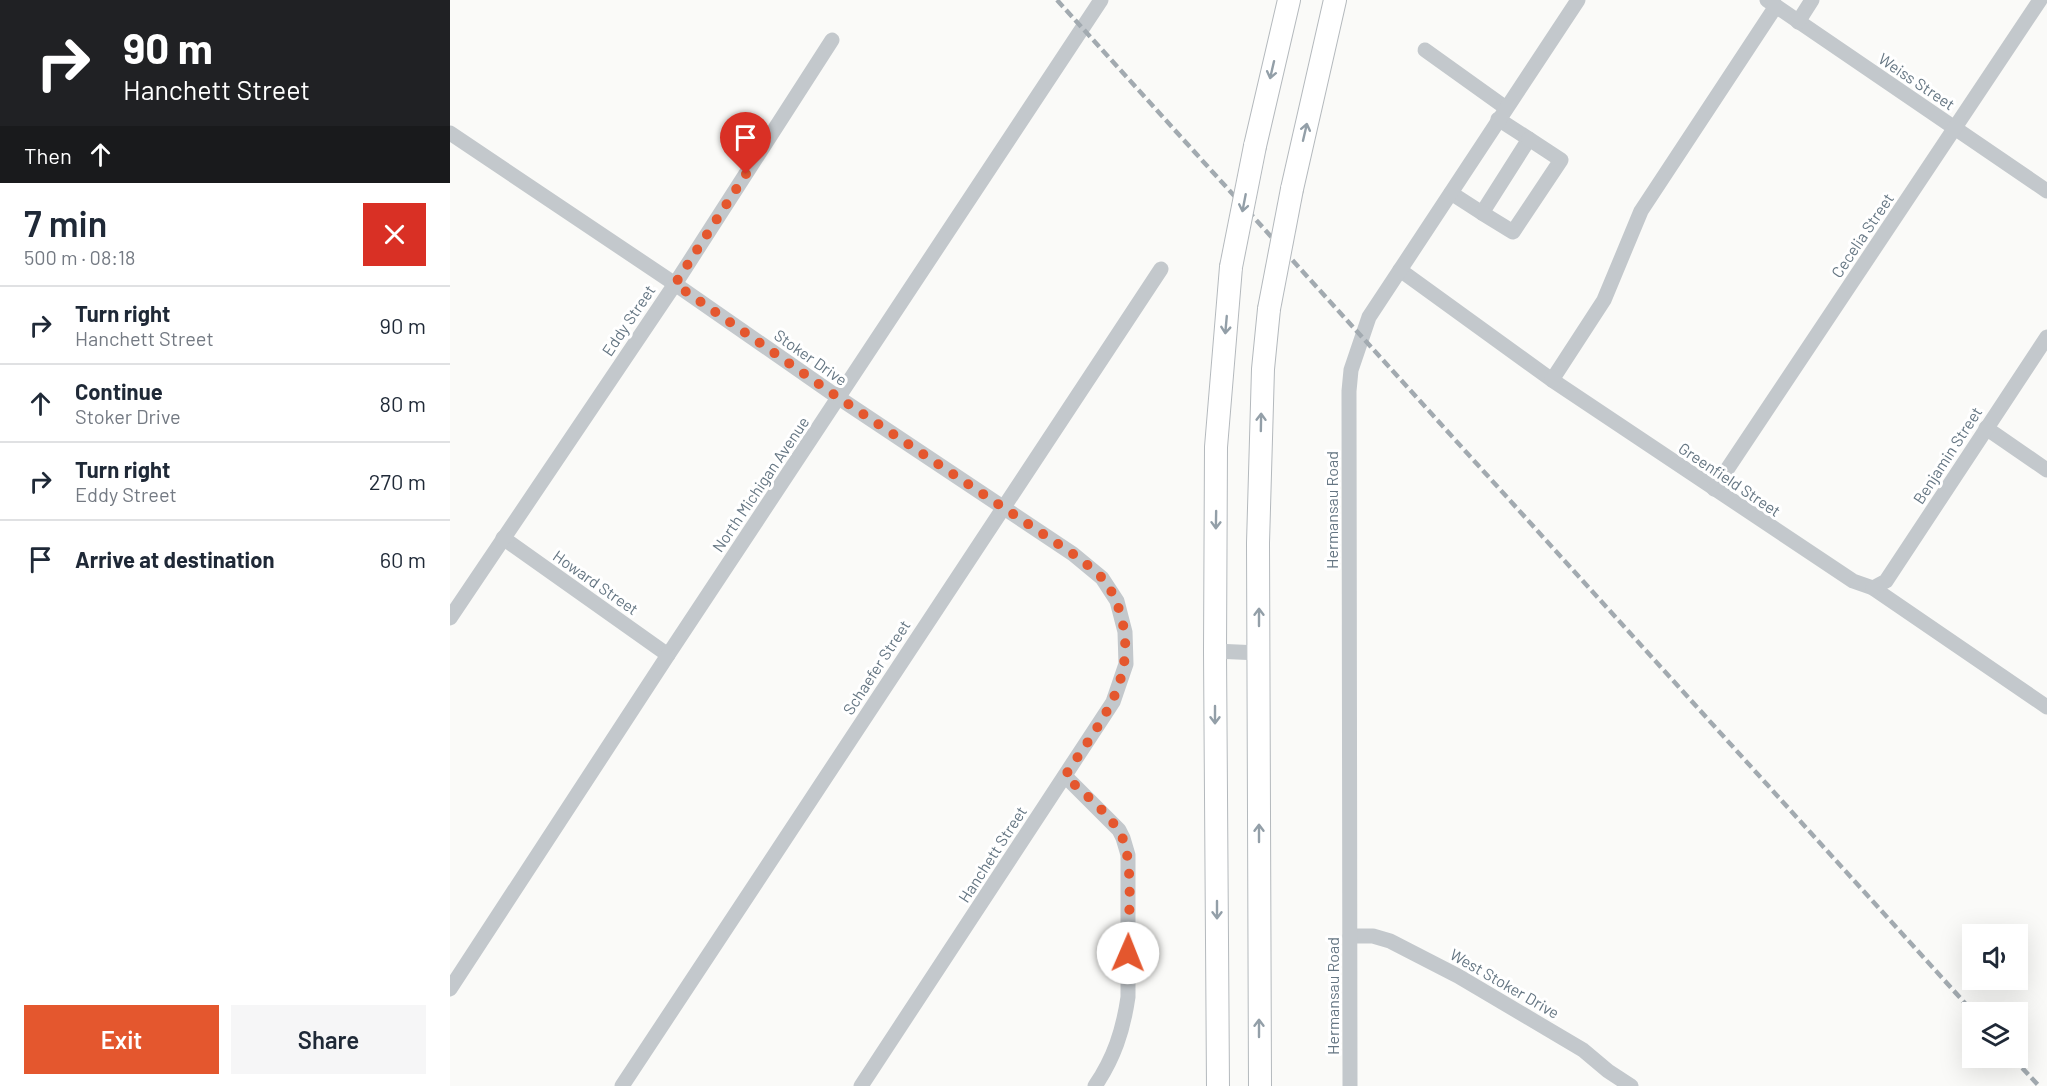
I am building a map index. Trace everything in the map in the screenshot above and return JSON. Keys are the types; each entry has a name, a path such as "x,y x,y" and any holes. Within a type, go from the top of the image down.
{"highway":[{"path":"1260,1086 1258,543 1263,369 1269,309 1292,189 1335,2"},
{"path":"1218,1086 1216,447 1231,267 1255,146 1287,6"}],"street":[{"name":"North Michigan Avenue","path":"450,989 1101,0"},
{"name":"Hermansau Road","path":"1350,1086 1349,391 1351,370 1369,316 1578,0"},
{"path":"1798,22 1812,0"},
{"name":"Cecelia Street","path":"1713,489 2040,0"},
{"path":"1552,380 1604,300 1641,211 1772,3"},
{"name":"Weiss Street","path":"1772,3 2047,191"},
{"name":"Eddy Street","path":"450,618 675,284 832,40"},
{"path":"1425,50 1502,113 1529,139 1561,160 1512,232 1451,193"},
{"name":"Stoker Drive","path":"450,133 1073,554 1102,578 1117,601 1125,632"},
{"path":"1482,213 1529,139"},
{"name":"Schaefer Street","path":"622,1086 1161,269"},
{"name":"Greenfield Street","path":"1400,270 1552,380 1713,489 1853,581 1873,588 2047,707"},
{"name":"Benjamin Street","path":"1873,588 1886,581 2047,337"},
{"path":"1986,428 2047,470"},
{"name":"Howard Street","path":"503,538 668,655"},
{"name":"Hanchett Street","path":"861,1086 1113,702 1126,664 1125,632"},
{"path":"1215,651 1259,653"},
{"path":"1065,776 1119,830 1128,855 1128,997 1122,1033 1114,1055 1095,1086"},
{"name":"West Stoker Drive","path":"1350,936 1373,936 1390,941 1458,976 1583,1050 1631,1086"}],"railway":[{"path":"1057,0 1964,1002"},
{"path":"2022,1068 2039,1086"}],"route":[{"path":"746,174 675,284 839,398 1073,554 1102,578 1117,601 1125,632 1126,664 1113,702 1065,776 1109,818 1123,838 1129,865 1128,953"}]}
